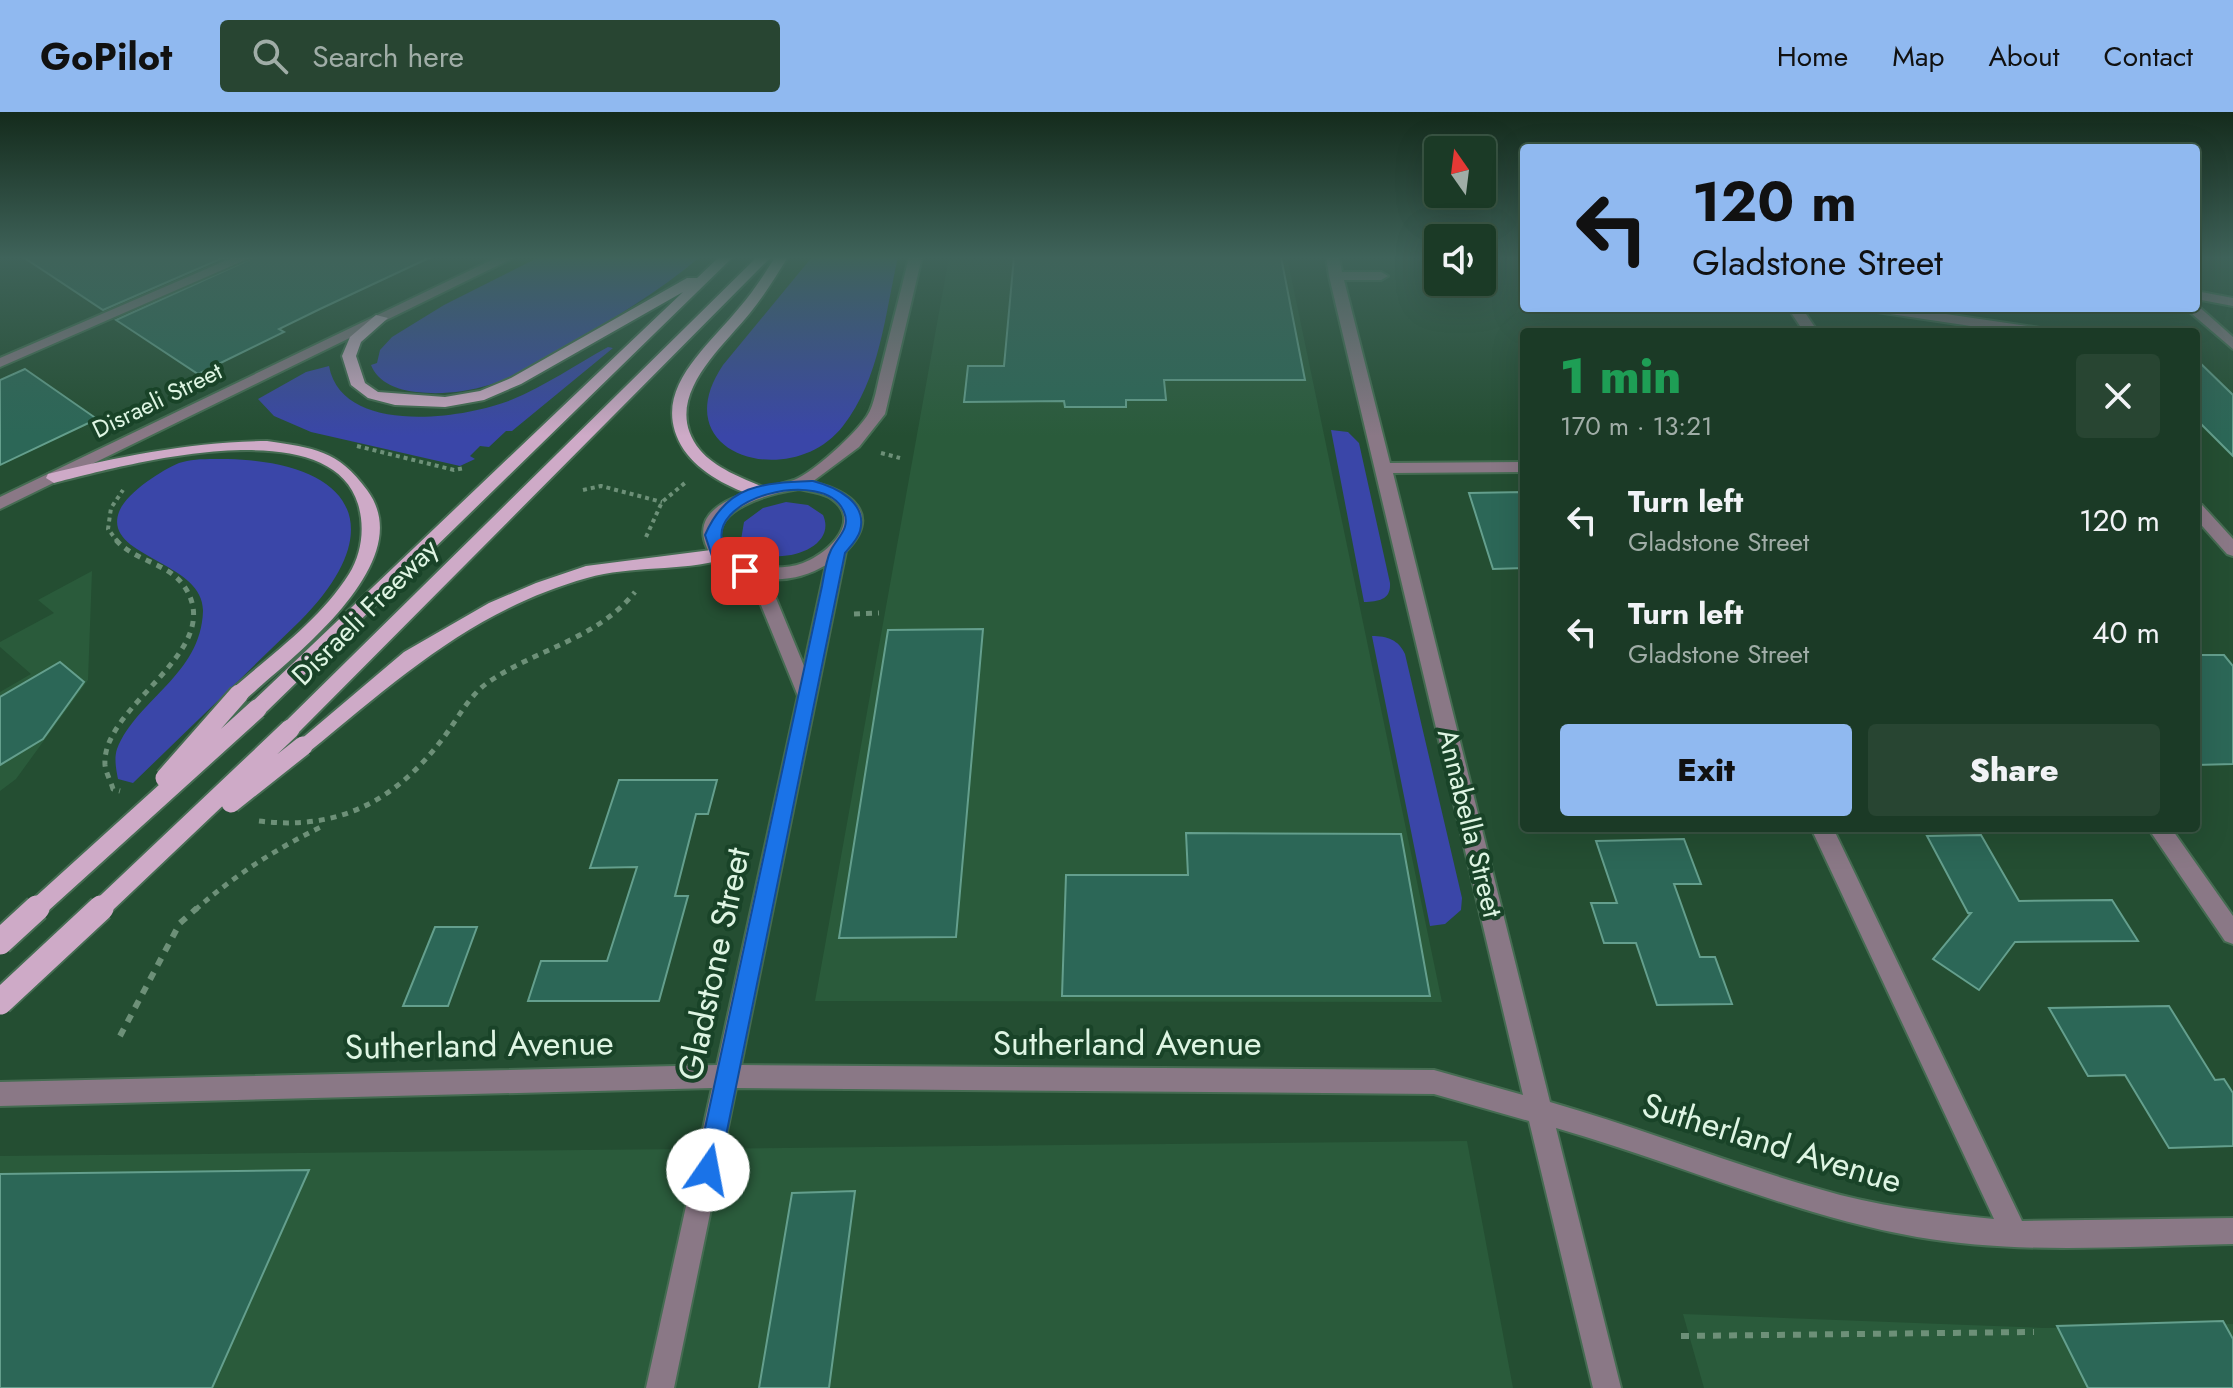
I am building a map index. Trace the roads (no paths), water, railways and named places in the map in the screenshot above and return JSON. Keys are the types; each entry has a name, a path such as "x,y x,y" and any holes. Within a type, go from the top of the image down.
{"main road":[{"path":"381,318 355,340 349,356 358,385 373,395 395,400 445,402 484,395 516,381 627,317"},
{"name":"Disraeli Freeway","path":"0,942 257,709 665,317"},
{"name":"Disraeli Freeway","path":"0,1002 296,738 707,317"},
{"path":"739,317 693,370 680,405 682,429 693,452 721,473 757,491"},
{"path":"54,478 154,453 257,444 308,453 338,466 359,484 370,511 370,541 359,572 334,605 239,694 96,856"},
{"path":"296,738 414,655 511,601 569,577 605,568 642,562 690,562 719,555"}],"street":[{"path":"0,363 108,317"},
{"name":"Disraeli Street","path":"0,504 384,317"},
{"name":"Gladstone Street","path":"799,484 853,444 877,414 901,317"},
{"name":"Annabella Street","path":"1346,317 1607,1388"},
{"path":"1934,317 2010,328"},
{"path":"2202,317 2233,345"},
{"path":"2200,334 2221,334"},
{"path":"1383,468 1520,467"},
{"name":"Gladstone Street","path":"660,1388 838,552 852,532 852,512 838,495 813,486 799,484 757,491 731,505 715,525 713,546 719,555"},
{"path":"2200,513 2233,550"},
{"path":"719,555 734,567 757,574 792,573 809,568 838,552"},
{"path":"757,574 807,695"},
{"path":"1824,832 2015,1235"},
{"path":"2162,832 2233,934"},
{"name":"Sutherland Avenue","path":"0,1094 727,1076 1434,1082 1627,1136 1820,1203 1919,1224 2015,1235 2233,1231"}]}
